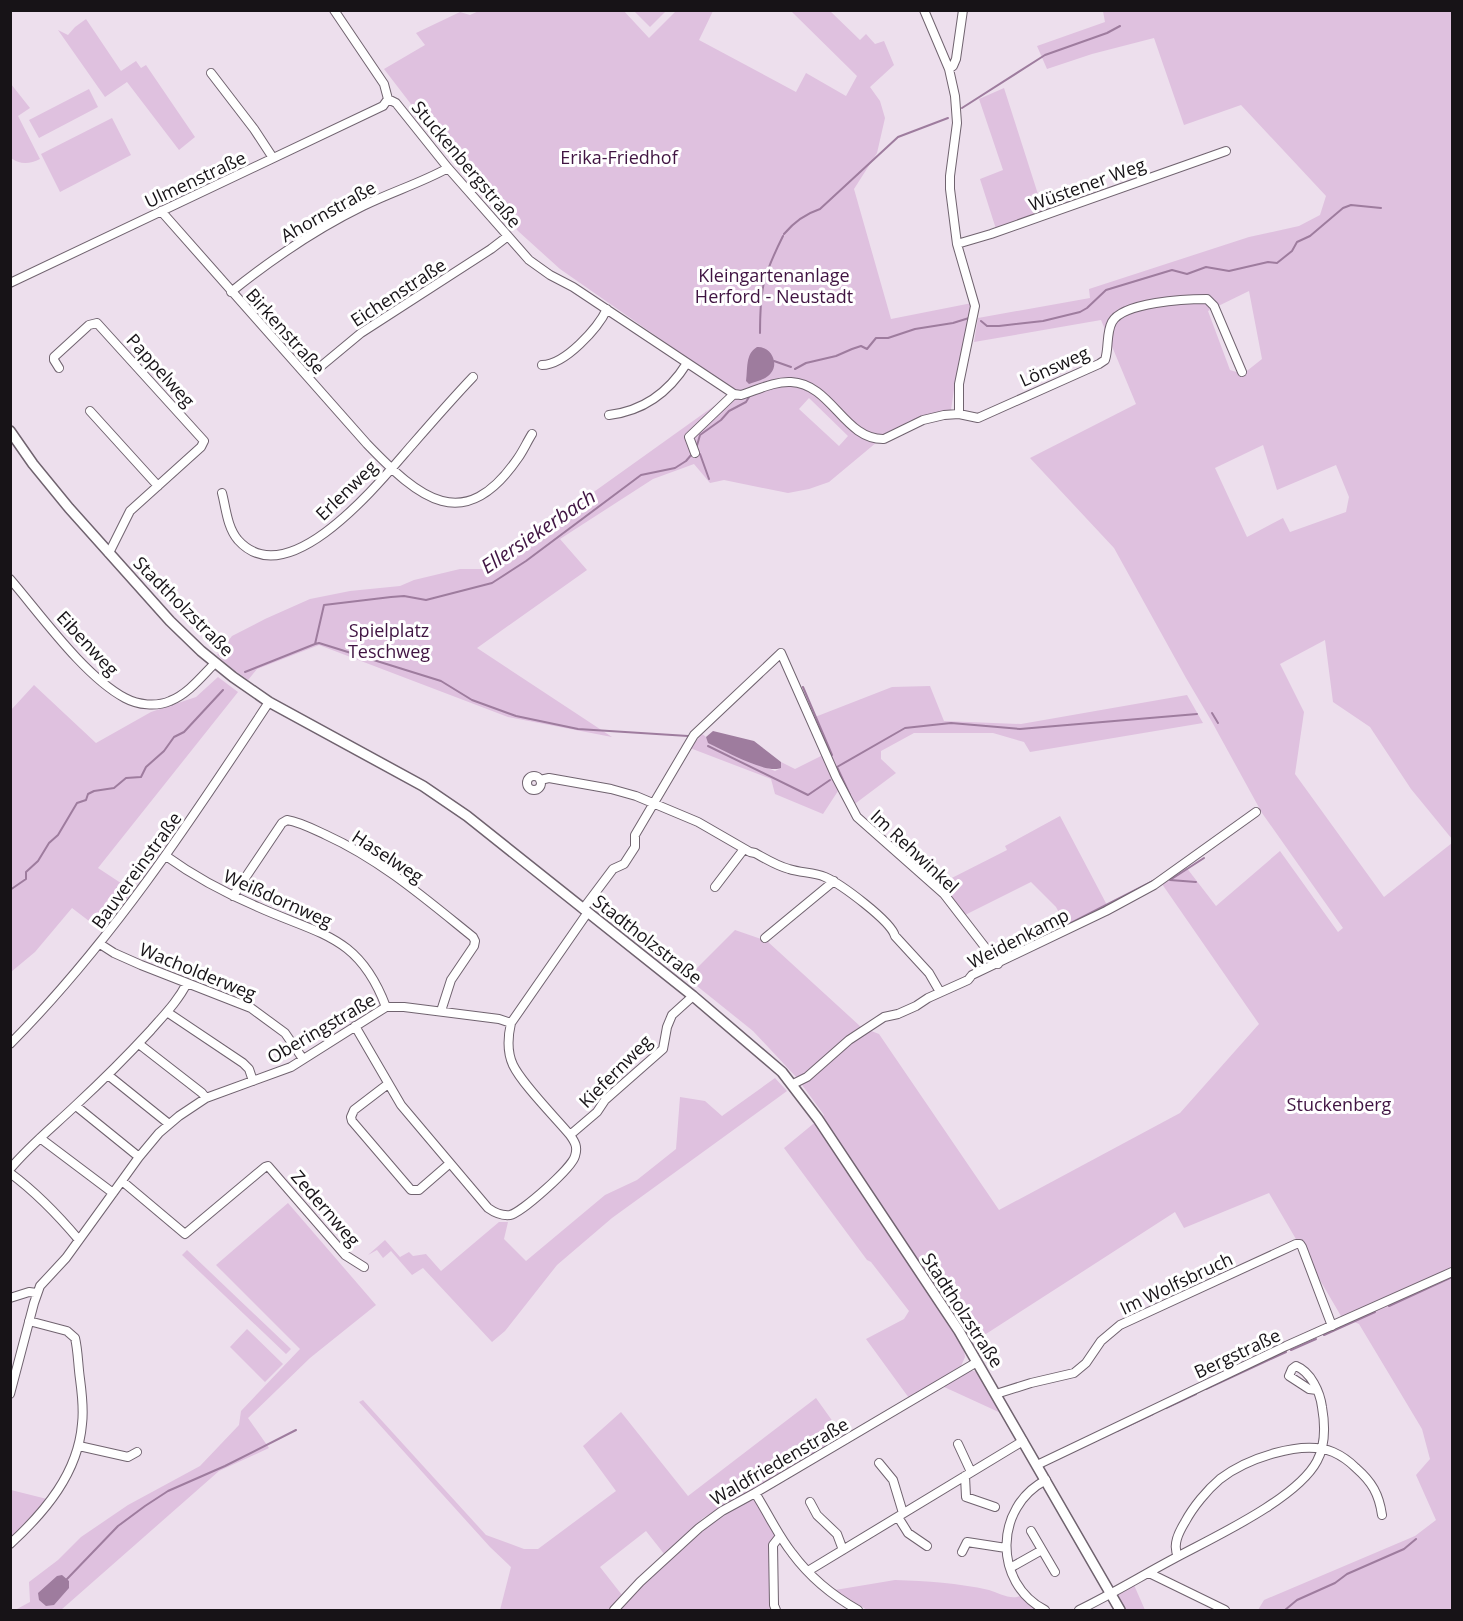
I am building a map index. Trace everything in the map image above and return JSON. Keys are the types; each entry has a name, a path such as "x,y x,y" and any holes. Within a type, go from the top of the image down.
{"street":[{"name":"Stuckenbergstraße","path":"334,10 384,84 388,99 396,103 448,168 529,260 573,286 734,394"},
{"path":"695,453 689,437 734,394 741,395 785,382 806,385 822,395 862,434 878,439 890,437 923,420 959,414 959,384 975,306 957,244 950,176 957,107 949,69 924,10"},
{"path":"949,69 956,59 963,10"},
{"path":"211,73 273,158"},
{"name":"Ulmenstraße","path":"10,283 383,106 388,99"},
{"name":"Wüstener Weg","path":"957,244 1226,151"},
{"name":"Ahornstraße","path":"231,292 278,256 319,230 363,206 448,168"},
{"name":"Birkenstraße","path":"161,211 391,469 434,500 466,503 486,494 520,457 532,434"},
{"name":"Eichenstraße","path":"308,378 362,333 508,236"},
{"name":"Lönsweg","path":"959,414 978,418 1099,364 1105,360 1107,354 1109,328 1113,320 1127,310 1138,307 1207,299 1214,306 1242,372"},
{"path":"542,365 548,365 567,355 598,324 607,309"},
{"name":"Pappelweg","path":"59,368 54,357 89,325 97,323 204,441 201,447 130,511 109,553"},
{"path":"609,415 635,410 649,403 682,371 687,363"},
{"path":"391,469 473,377"},
{"path":"90,411 158,486"},
{"name":"Stadtholzstraße","path":"10,431 49,483 109,553 170,621 215,663 269,702 395,770 445,801 693,996 768,1059 793,1084 977,1362 1120,1611"},
{"name":"Erlenweg","path":"222,493 231,528 240,542 258,552 274,555 291,552 330,530 368,495 391,469"},
{"name":"Eibenweg","path":"10,579 94,676 126,699 151,704 172,701 215,663"},
{"name":"Im Rehwinkel","path":"653,803 694,735 781,653 836,777 857,817 944,894 998,964"},
{"name":"Bauvereinstraße","path":"10,1044 63,988 100,944 166,856 269,702"},
{"path":"540,780 549,778 611,789 653,803 717,832 744,849 788,869 822,876 834,881 893,929 895,936 929,973 940,992"},
{"path":"355,1026 408,1114 488,1208 495,1214 511,1215 517,1212 568,1169 575,1159 576,1148 570,1135 513,1066 509,1050 511,1023 613,869 624,864 635,847 635,835 653,803"},
{"name":"Weidenkamp","path":"793,1084 807,1077 849,1040 879,1020 916,1006 968,980 972,975 1154,885 1256,812"},
{"name":"Haselweg","path":"233,896 282,823 287,820 312,828 345,845 413,888 473,937 474,946 451,981 441,1011"},
{"path":"715,887 744,849"},
{"name":"Weißdornweg","path":"166,856 206,883 315,929 340,943 366,967 386,1007"},
{"path":"765,938 834,881"},
{"name":"Wacholderweg","path":"100,944 114,953 235,1000 264,1016 285,1033 303,1059"},
{"path":"79,1240 53,1209 10,1171 40,1138 139,1044 183,992 187,983"},
{"name":"Kiefernweg","path":"570,1135 597,1112 605,1100 663,1049 672,1015 693,996"},
{"name":"Oberingstraße","path":"10,1394 40,1286 79,1240 139,1157 169,1124 206,1098 281,1071 386,1007 404,1006 499,1019 511,1023"},
{"path":"167,1012 243,1063 249,1069 253,1081"},
{"path":"139,1044 206,1098"},
{"path":"108,1075 169,1124"},
{"path":"388,1084 354,1110 352,1121 411,1190 419,1190 450,1164"},
{"path":"76,1106 139,1157"},
{"path":"40,1138 113,1193"},
{"name":"Zedernweg","path":"122,1181 185,1234 268,1166 345,1256 364,1267"},
{"name":"Im Wolfsbruch","path":"996,1394 1074,1373 1086,1363 1101,1341 1120,1325 1296,1244 1302,1247 1332,1326"},
{"name":"Bergstraße","path":"1037,1465 1137,1416 1452,1272"},
{"path":"10,1298 29,1292 37,1293"},
{"path":"10,1544 27,1528 59,1489 79,1446 83,1404 75,1338 67,1331 29,1321"},
{"name":"Waldfriedenstraße","path":"614,1611 640,1582 699,1528 722,1511 977,1362"},
{"path":"1079,1611 1209,1540 1294,1488 1308,1475 1322,1449 1323,1416 1317,1390"},
{"path":"808,1571 1023,1441"},
{"path":"958,1444 968,1474 966,1497 995,1507"},
{"path":"79,1446 128,1457 137,1452"},
{"path":"1178,1557 1175,1546 1183,1525 1196,1505 1220,1479 1257,1459 1279,1452 1304,1448 1322,1449 1343,1458 1375,1487 1380,1498 1382,1515"},
{"path":"879,1463 894,1483 900,1515 908,1533 927,1546"},
{"path":"1045,1611 1024,1595 1013,1577 1006,1548 1008,1527 1016,1507 1031,1490 1046,1480"},
{"path":"755,1493 791,1552 827,1589 858,1611"},
{"path":"810,1502 817,1515 837,1534 843,1550"},
{"path":"1032,1531 1055,1572"},
{"path":"776,1611 773,1545 780,1536"},
{"path":"962,1552 967,1542 1006,1548"},
{"path":"1010,1568 1042,1550"},
{"path":"1149,1573 1225,1611"}],"green space":[{"path":"481,10 623,10 649,38 676,11 713,11 699,40 796,92 806,73 846,96 857,76 791,11 830,11 860,40 866,34 875,44 884,41 894,65 870,87 880,101 885,118 877,153 854,189 891,319 972,303 972,315 955,382 951,410 909,421 877,442 829,482 788,493 724,480 710,483 694,464 653,479 560,539 587,570 477,648 612,737 508,717 319,645 257,669 248,680 217,655 232,636 310,599 350,591 400,586 414,580 460,569 486,569 735,391 560,269 518,231 437,138 384,69 425,45 416,33 460,12 470,15","holes":["809,398 848,436 839,446 799,409"]},
{"path":"634,11 666,11 650,27"},
{"name":"Stuckenberg","path":"1103,11 1452,11 1452,839 1411,789 1370,727 1333,702 1325,640 1280,664 1304,712 1295,774 1384,897 1452,843 1452,1610 1258,1610 1264,1600 1415,1536 1436,1520 1416,1475 1430,1459 1422,1429 1359,1324 1341,1316 1269,1193 1184,1228 1175,1212 972,1343 964,1349 965,1357 961,1366 909,1398 866,1339 904,1319 909,1311 871,1262 867,1260 784,1148 824,1115 797,1078 753,1031 687,978 735,930 767,941 861,1027 879,1034 999,1210 1180,1113 1259,1024 1162,884 1186,867 1216,906 1280,851 1338,932 1343,928 1262,813 1114,548 1030,458 1136,404 1101,320 974,342 978,318 1090,298 1089,289 1249,237 1299,226 1320,215 1326,196 1241,105 1184,125 1154,38 1092,54 1047,69 1037,46 1105,22","holes":["1249,291 1262,359 1243,374 1230,370 1208,311","1263,445 1277,490 1336,465 1349,497 1346,512 1290,532 1283,518 1247,537 1215,468"]},
{"path":"86,19 121,71 136,61 141,68 146,65 195,137 179,150 127,82 105,97 58,30 68,35"},
{"path":"11,84 30,108 18,116 40,159 33,162 21,163 11,158"},
{"path":"1004,88 1044,213 996,229 980,179 1003,170 979,99"},
{"path":"89,89 98,107 39,138 29,120"},
{"path":"112,118 131,155 60,192 41,154"},
{"path":"218,677 238,692 98,868 133,891 102,931 72,908 35,952 11,972 11,710 34,685 96,743 151,712 196,697"},
{"path":"930,686 944,721 1021,724 1187,695 1203,723 1030,752 1024,742 993,733 914,733 881,751 881,759 896,773 852,806 815,717 892,687"},
{"path":"702,734 714,746 775,771 781,768 781,762 795,769 823,755 838,791 823,814 775,794 771,779 690,748"},
{"path":"1060,816 1108,907 1067,928 1056,907 1031,882 963,916 938,885 1007,850 1005,846"},
{"path":"775,1078 787,1091 612,1218 557,1265 505,1331 492,1342 423,1268 412,1275 391,1251 383,1258 377,1250 368,1255 385,1240 400,1257 409,1252 413,1256 426,1254 441,1271 499,1222 508,1222 504,1239 526,1261 605,1195 637,1180 676,1149 680,1097 705,1101 722,1116"},
{"path":"288,1203 376,1305 310,1358 248,1418 269,1448 219,1471 61,1610 15,1610 30,1602 29,1582 58,1560 81,1537 128,1505 200,1466 239,1425 241,1411 300,1349 216,1265"},
{"path":"187,1250 291,1349 286,1354 182,1255"},
{"path":"247,1329 283,1364 265,1382 230,1347"},
{"path":"966,1371 974,1371 981,1375 1003,1414 942,1386"},
{"path":"816,1398 841,1433 842,1438 703,1518 665,1555 646,1531 600,1567 622,1595 608,1610 500,1610 511,1567 490,1547 359,1402 363,1400 486,1535 524,1549 538,1549 616,1491 583,1446 621,1412 688,1496"},
{"path":"11,1490 47,1499 11,1538"},
{"path":"755,1495 776,1533 776,1606 778,1610 620,1610 641,1587 706,1528"},
{"path":"895,1580 954,1584 989,1590 1009,1597 1020,1596 1038,1610 867,1610 835,1590"},
{"path":"1134,1585 1145,1610 1125,1610 1116,1595"}],"shaded area":[{"path":"757,347 770,353 774,367 766,377 749,384 746,381 748,362 750,354"},
{"path":"713,731 754,741 781,762 781,768 758,766 708,743 706,737"},
{"path":"62,1575 69,1581 69,1588 54,1605 46,1606 39,1600 38,1593 57,1576"}],"waterway":[{"path":"962,108 1045,55 1107,33 1120,26"},
{"path":"784,234 800,219 820,209 898,137 948,118"},
{"name":"Ellersiekerbach","path":"981,321 987,326 999,326 1043,321 1080,312 1106,290 1172,270 1187,274 1206,267 1229,271 1268,262 1277,263 1292,251 1297,242 1310,236 1343,208 1351,205 1381,208"},
{"path":"760,333 764,283 783,236"},
{"name":"Ellersiekerbach","path":"795,369 806,363 836,356 861,346 867,349 876,338 888,338 915,329 969,318"},
{"path":"774,361 791,367"},
{"name":"Ellersiekerbach","path":"696,449 700,435 721,420 729,411 746,402 749,397"},
{"name":"Ellersiekerbach","path":"245,672 315,644 324,605 404,596 426,600 492,583 526,561 641,475 675,468 692,454"},
{"path":"700,454 709,479"},
{"path":"315,644 319,643 441,681 472,700 516,716 578,729 688,736"},
{"path":"803,687 832,755"},
{"name":"Ellersiekerbach","path":"10,890 26,879 26,872 38,861 49,843 58,835 77,803 86,800 88,794 94,791 114,788 126,778 141,777 146,767 164,751 174,737 184,732 223,690"},
{"path":"1212,713 1218,723"},
{"path":"850,795 837,767 905,728 951,723 1020,729 1197,714"},
{"path":"708,746 808,795 830,780"},
{"path":"900,850 914,862"},
{"path":"1170,880 1204,858"},
{"path":"1069,924 1155,880"},
{"path":"1170,880 1196,882"},
{"path":"1000,957 1031,943"},
{"path":"1389,1306 1452,1277"},
{"path":"1324,1335 1375,1312"},
{"path":"1291,1350 1316,1339"},
{"path":"1206,1389 1286,1352"},
{"path":"1166,1408 1196,1394"},
{"path":"1117,1431 1153,1414"},
{"path":"67,1579 118,1526 168,1491 225,1466 296,1430"},
{"path":"1285,1610 1297,1600 1335,1583 1347,1574 1404,1549 1416,1539"}],"park label":[{"name":"Erika-Friedhof","path":"619,157"},
{"name":"Kleingartenanlage Herford - Neustadt","path":"774,285"},
{"name":"Spielplatz Teschweg","path":"389,640"}]}
